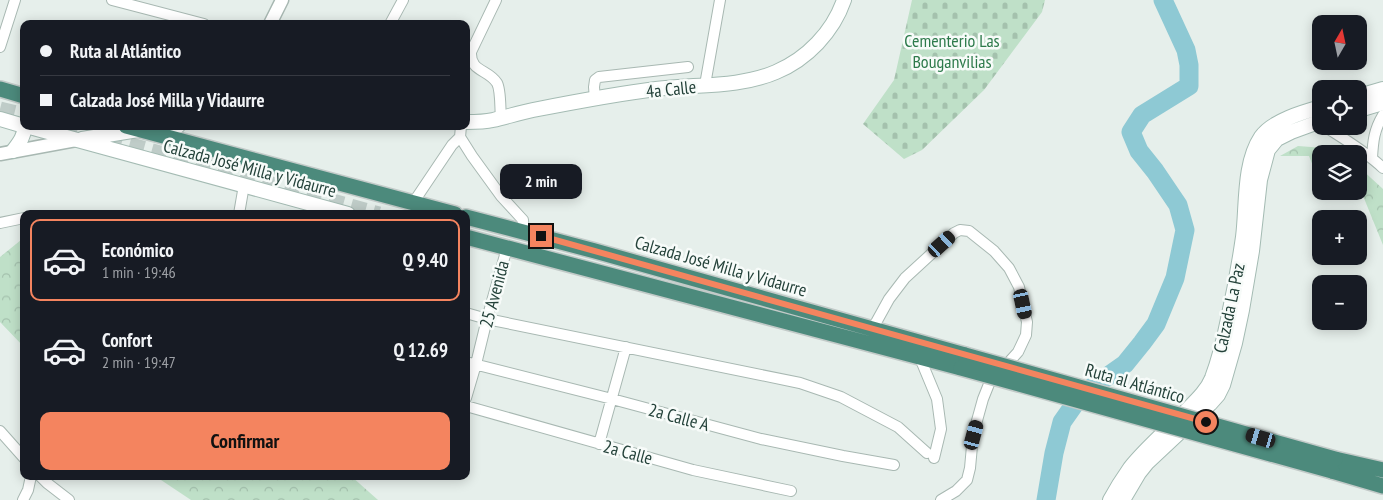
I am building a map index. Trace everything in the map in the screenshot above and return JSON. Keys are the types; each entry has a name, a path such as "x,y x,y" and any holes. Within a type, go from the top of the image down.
{"highway":[{"path":"0,89 20,95"},
{"name":"Calzada José Milla y Vidaurre","path":"139,130 440,210"},
{"name":"Calzada José Milla y Vidaurre","path":"470,218 524,231 873,328 963,362"},
{"name":"Calzada José Milla y Vidaurre","path":"470,238 920,358 963,362"},
{"name":"Ruta al Atlántico","path":"963,362 1334,465 1383,486"},
{"name":"Ruta al Atlántico","path":"1334,465 1383,470"}],"main road":[{"name":"4a Calle","path":"470,122 491,120 534,110 656,89 746,81 776,72 804,56 823,38 844,0"},
{"path":"1367,94 1383,90"},
{"path":"1367,108 1383,103"},
{"name":"Calzada José Milla y Vidaurre","path":"0,119 20,125"},
{"path":"1264,145 1312,121"},
{"path":"7,153 22,138 24,130"},
{"name":"Calzada José Milla y Vidaurre","path":"39,130 333,210"},
{"path":"76,140 123,130"},
{"name":"Calzada La Paz","path":"1110,500 1130,468 1205,390 1211,379 1233,298 1243,236 1250,166 1264,145"},
{"name":"Calzada La Paz","path":"1123,500 1147,463 1210,404 1220,391 1230,362 1242,310 1252,252 1264,145"}],"street":[{"path":"0,47 15,0"},
{"path":"112,0 189,20"},
{"path":"272,20 282,0"},
{"path":"392,20 403,0"},
{"path":"496,0 471,52 470,58 472,63 494,79 498,85 501,118"},
{"path":"705,85 720,0"},
{"path":"596,99 594,87 595,80 598,77 688,67"},
{"path":"1372,158 1373,137 1383,115"},
{"path":"413,203 460,132"},
{"path":"460,132 472,156 501,196 523,220 524,231"},
{"path":"1339,135 1383,168"},
{"path":"7,153 76,140"},
{"path":"240,210 244,186"},
{"path":"0,223 20,219"},
{"path":"873,328 889,299 905,278 954,233 960,230 969,231 994,251 1009,268 1020,286 1027,322 1026,336 1018,352 989,384 983,399 974,435 970,468 966,480 956,491 942,500"},
{"name":"25 Avenida","path":"471,363 507,248"},
{"path":"470,314 800,383 841,397 898,427 930,456 941,429 938,399 920,358"},
{"path":"599,444 626,347"},
{"name":"2a Calle A","path":"471,363 761,439 894,465"},
{"name":"2a Calle","path":"470,407 693,470 791,491"},
{"path":"0,431 20,454"},
{"path":"23,500 30,480"},
{"path":"44,480 69,500"}],"green space":[{"name":"Cementerio Las Bouganvilias","path":"912,0 1045,0 1042,12 984,90 922,150 904,159 863,124 894,80"},
{"path":"1298,146 1312,147 1312,164 1309,156 1280,156"},
{"path":"1367,174 1383,189 1383,245 1365,200 1367,200"},
{"path":"20,241 20,343 0,322 0,257"},
{"path":"161,480 356,480 378,500 191,500"}],"waterway":[{"path":"1046,500 1054,453 1062,422 1081,395 1125,364 1142,343 1156,324 1175,278 1185,230 1178,205 1139,151 1131,132 1142,115 1189,86 1189,65 1186,50 1163,0"}],"tunnel":[{"path":"0,109 20,114"},
{"path":"77,130 365,210"}],"route":[{"path":"541,236 1206,422"}]}
